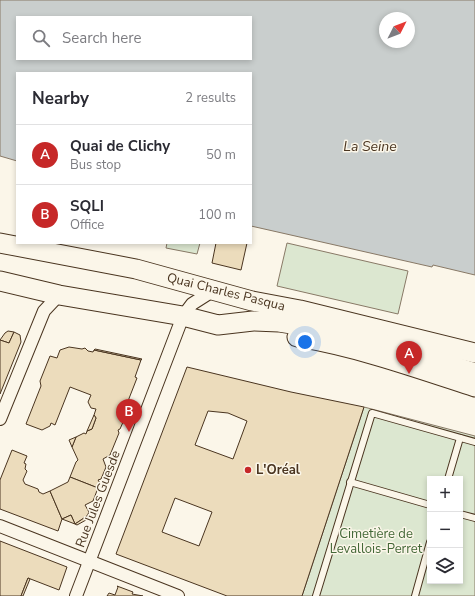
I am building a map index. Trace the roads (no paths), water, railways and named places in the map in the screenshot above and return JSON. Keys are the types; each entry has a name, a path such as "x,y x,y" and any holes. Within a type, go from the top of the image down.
{"main road":[{"name":"Quai Charles Pasqua","path":"0,243 136,269 252,301 308,312 475,353"},
{"name":"Quai Charles Pasqua","path":"0,281 59,295 183,316 218,324 253,321 279,322 330,330 398,348 475,373"},
{"path":"218,324 239,329 297,337 345,347 393,360 475,388"}],"street":[{"name":"Rue Jules Guesde","path":"76,596 183,316 192,304 214,290"},
{"path":"0,419 44,311 59,295"},
{"path":"0,526 178,596"}],"lane":[{"path":"316,596 372,413 475,442"},
{"path":"449,476 460,438"},
{"path":"350,482 427,504"},
{"path":"463,515 475,518"},
{"path":"415,596 428,548"}],"water":[{"name":"La Seine","path":"0,0 475,0 475,275 433,265 432,267 252,226 252,72 16,72 16,161 0,156"}],"place":[{"name":"Quai de Clichy","path":"409,374"},
{"name":"SQLI","path":"129,432"},
{"name":"L'Oréal","path":"248,470"}],"park label":[{"name":"Cimetière de Levallois-Perret","path":"376,542"}]}
